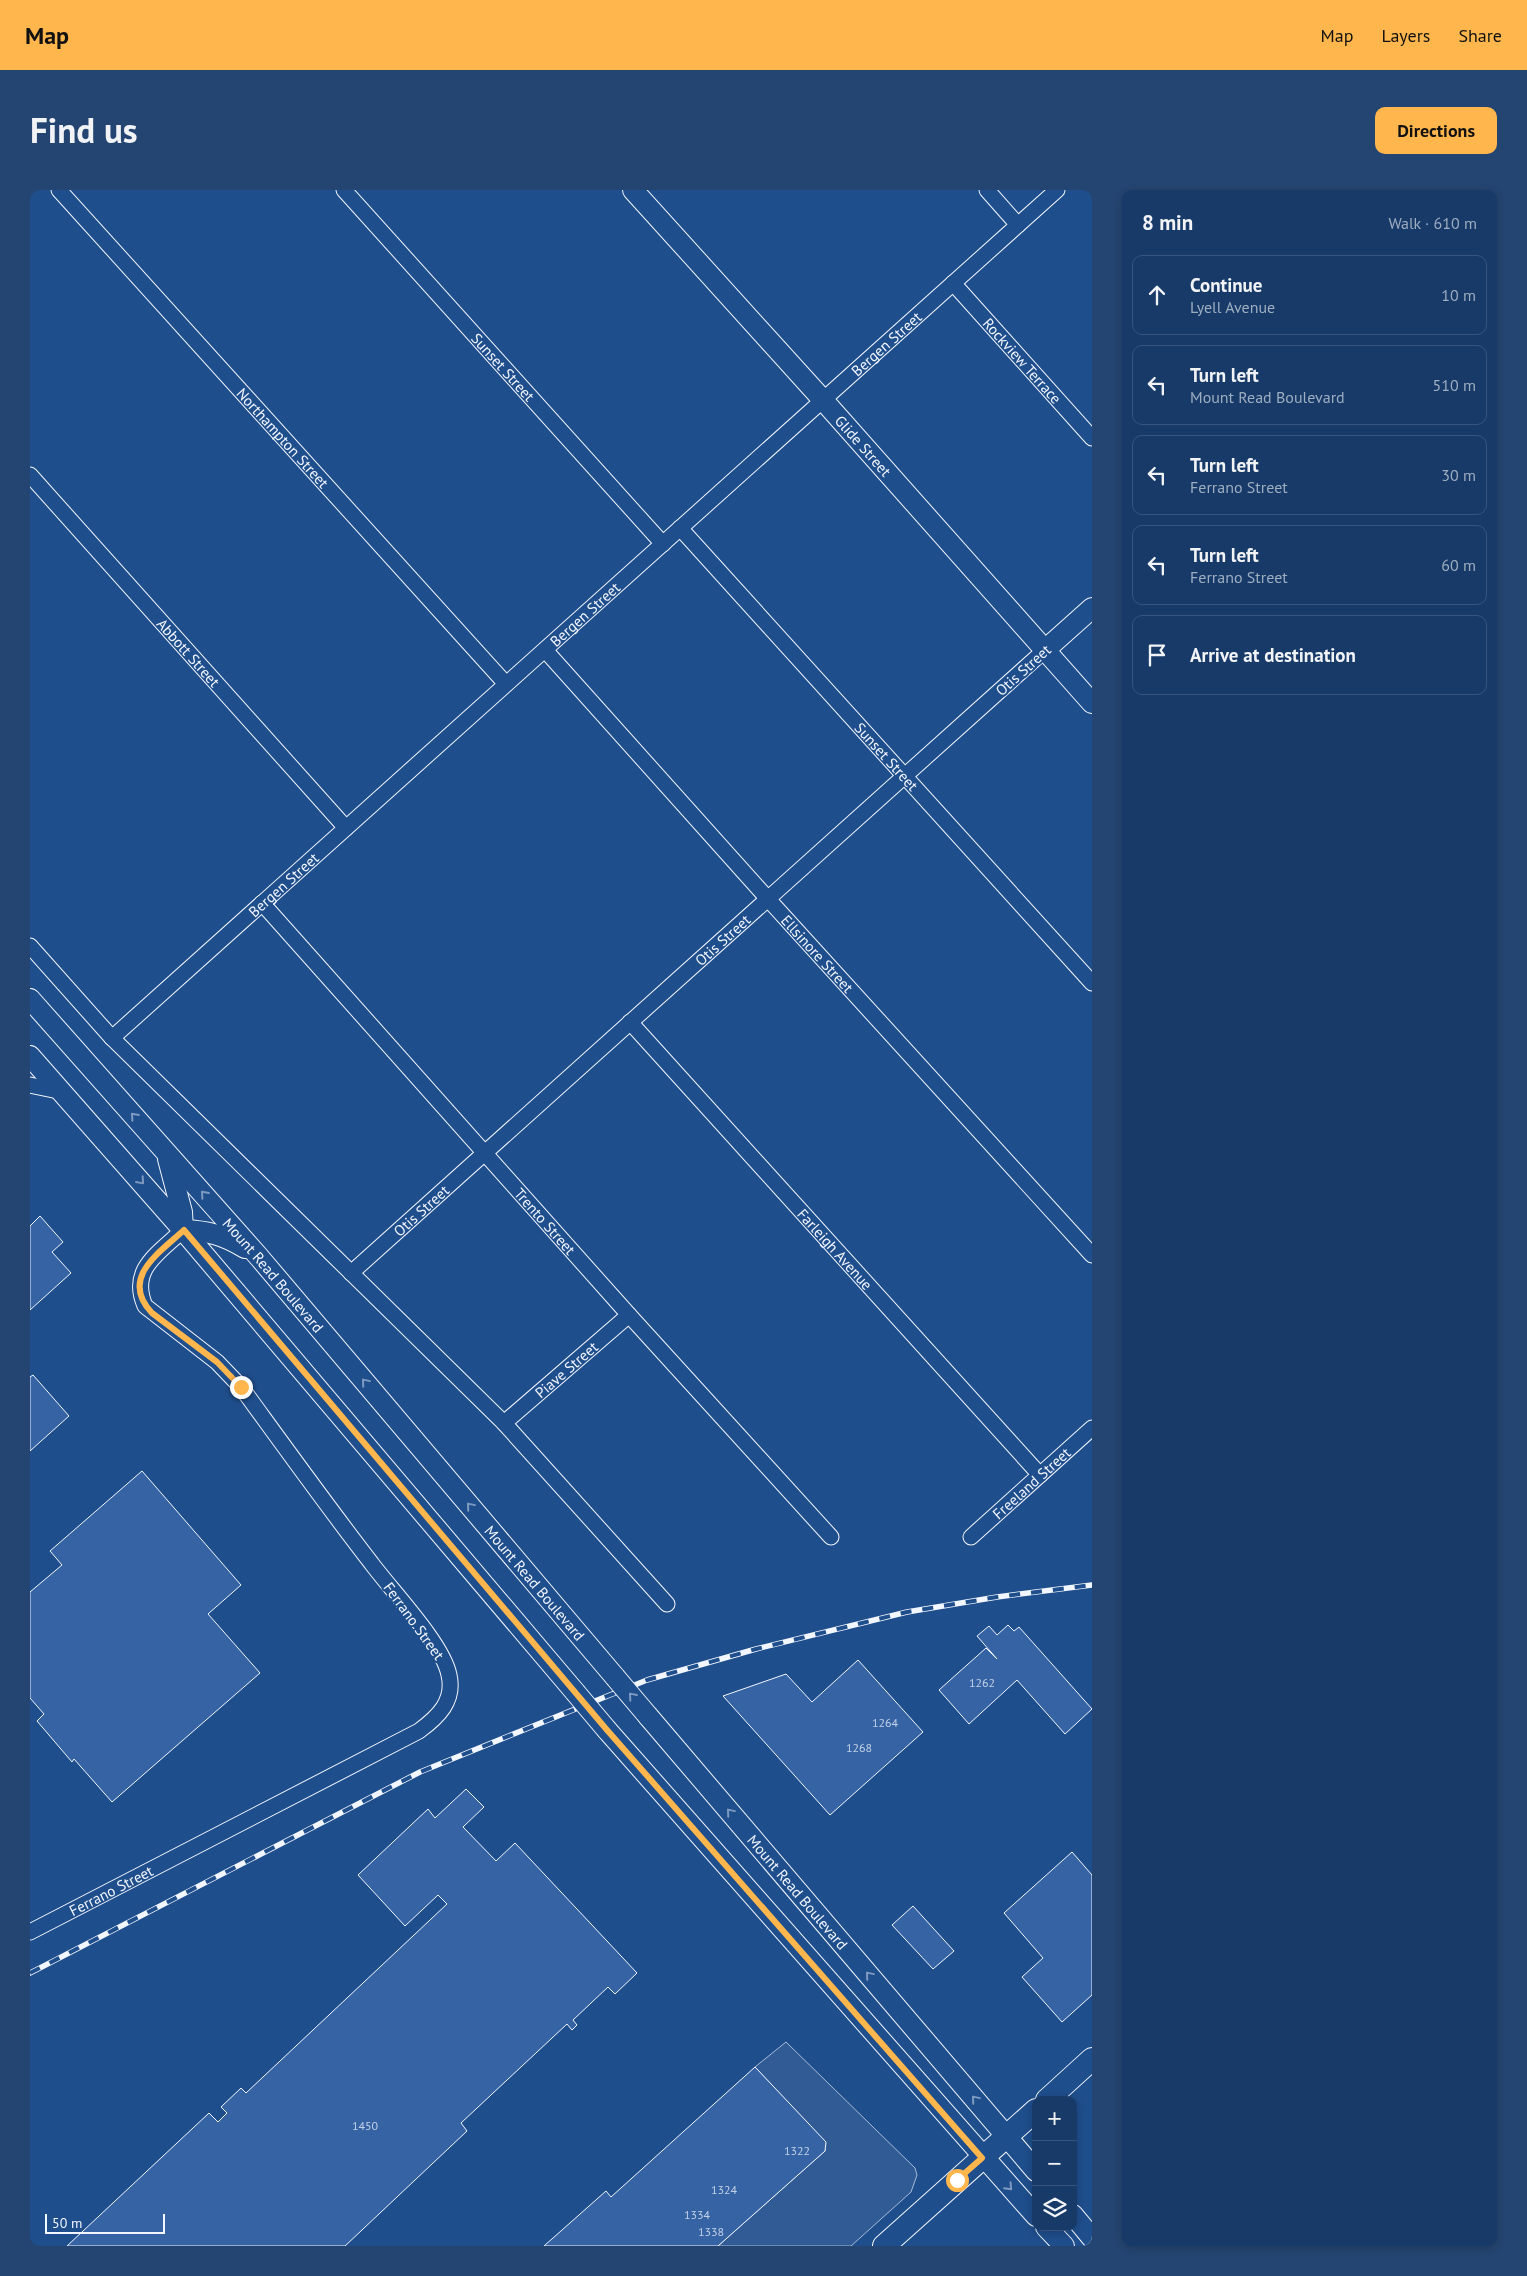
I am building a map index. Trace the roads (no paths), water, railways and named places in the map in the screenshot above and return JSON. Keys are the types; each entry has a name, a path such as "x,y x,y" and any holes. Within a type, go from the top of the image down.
{"main road":[{"name":"Glide Street","path":"633,190 823,400 1092,703"},
{"name":"Otis Street","path":"1044,650 1092,608"},
{"name":"Mount Read Boulevard","path":"30,999 259,1257 1032,2166"},
{"path":"30,1056 184,1230 574,1692 982,2158 1032,2212"},
{"path":"166,1152 182,1212 184,1230"},
{"path":"184,1230 210,1232 230,1239 259,1257"},
{"path":"1051,2096 1092,2059"},
{"path":"884,2246 1032,2113"},
{"path":"1077,2220 1092,2238"},
{"path":"1050,2231 1064,2246"}],"street":[{"name":"Northampton Street","path":"59,190 506,684"},
{"name":"Sunset Street","path":"344,190 663,544"},
{"path":"987,190 1018,225"},
{"name":"Bergen Street","path":"112,1038 1057,190"},
{"name":"Rockview Terrace","path":"953,283 1092,438"},
{"name":"Abbott Street","path":"30,475 346,828"},
{"name":"Sunset Street","path":"680,528 1092,983"},
{"name":"Ellsinore Street","path":"545,650 768,899 1092,1255"},
{"name":"Otis Street","path":"351,1273 1044,650"},
{"name":"Trento Street","path":"262,903 629,1315 831,1537"},
{"path":"30,946 112,1038 504,1423 667,1604"},
{"name":"Farleigh Avenue","path":"630,1022 1040,1475"},
{"path":"30,1085 63,1092"},
{"name":"Ferrano Street","path":"30,1932 419,1731 439,1715 450,1696 450,1676 443,1657 435,1645 371,1563 241,1387 217,1362 145,1306 140,1293 140,1278 146,1265 184,1230"},
{"name":"Piave Street","path":"504,1423 629,1315"},
{"name":"Freeland Street","path":"971,1537 1092,1428"}],"railway":[{"path":"30,1973 420,1772 647,1680 756,1649 907,1612 997,1597 1092,1585"}]}
